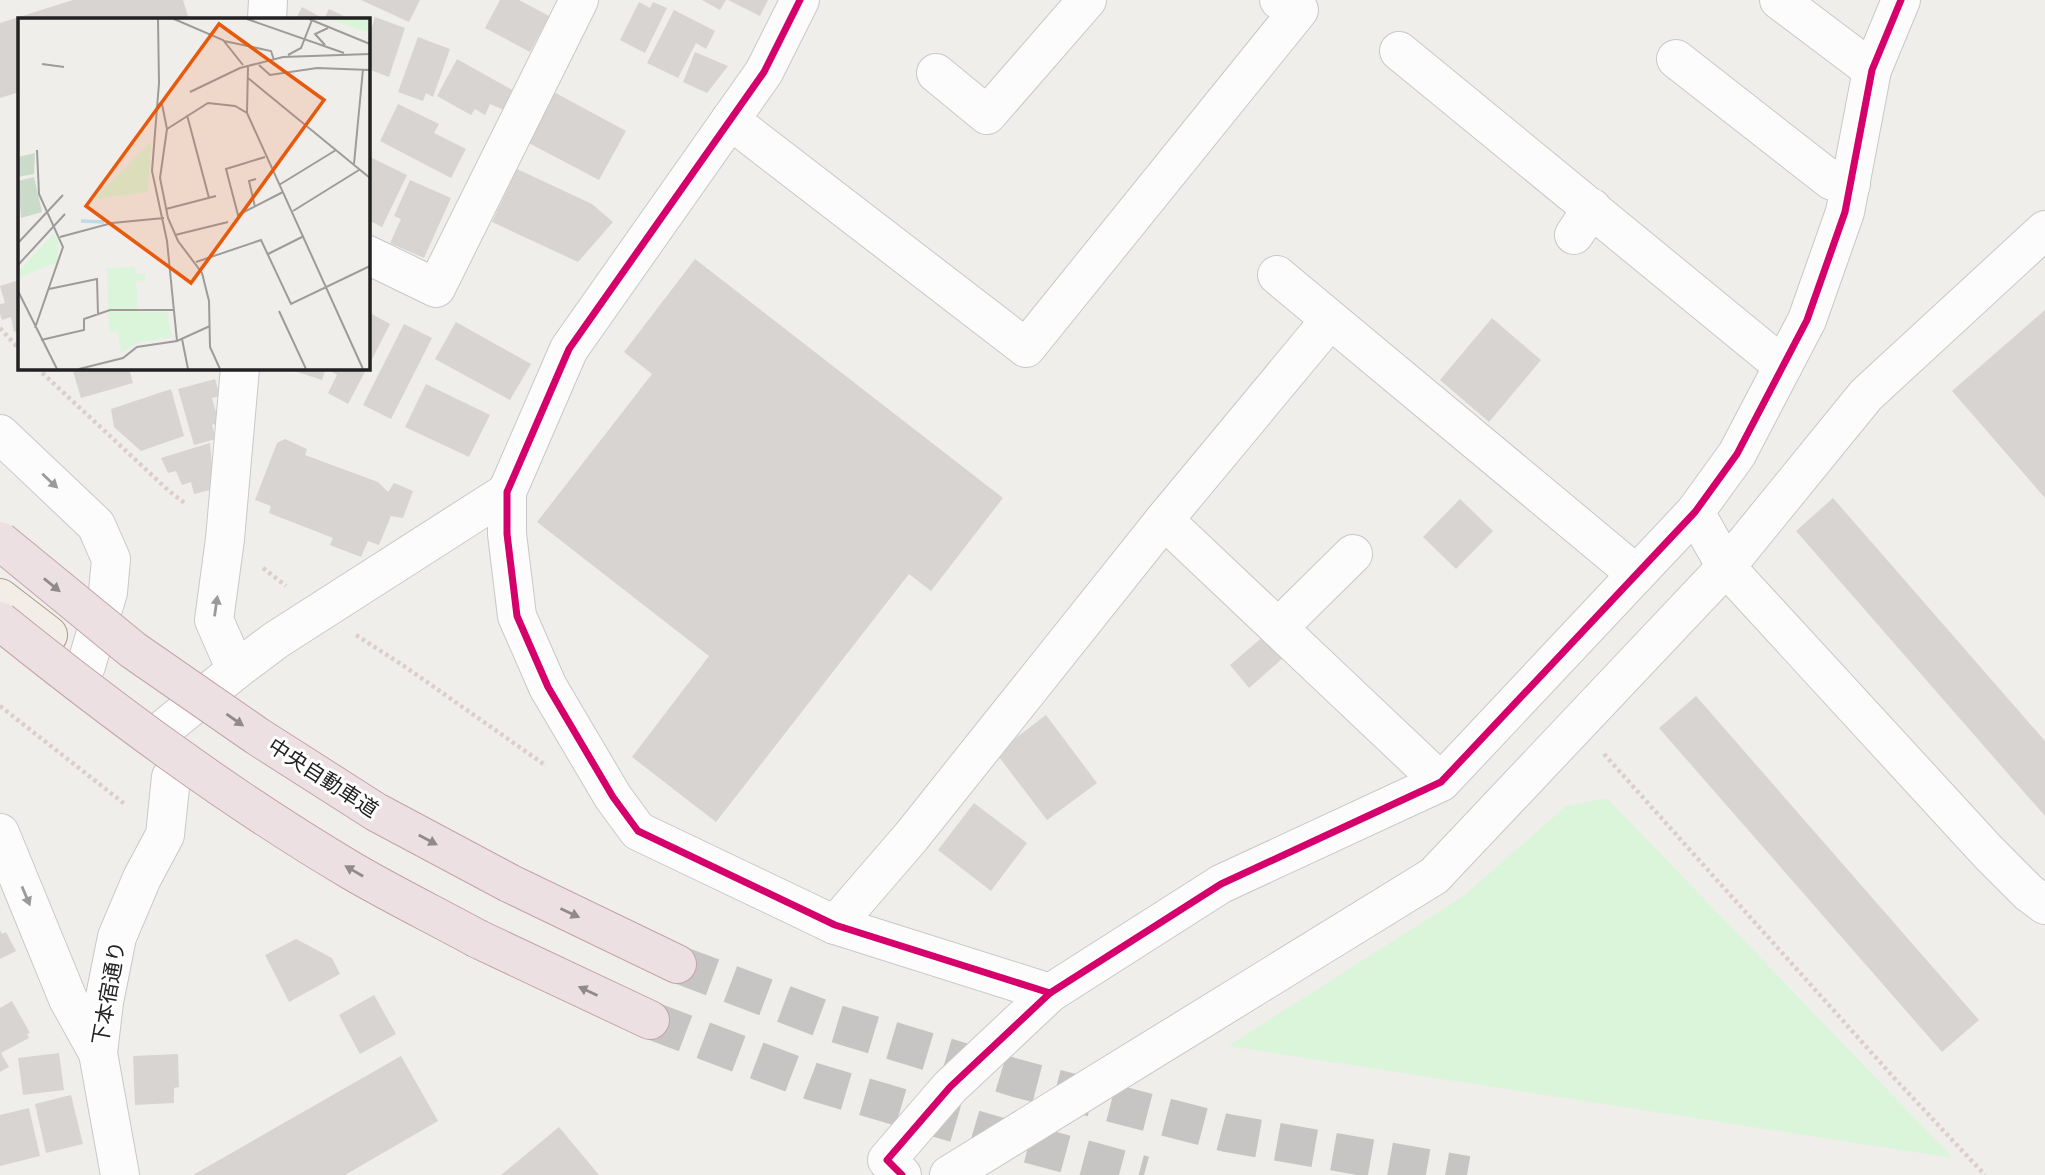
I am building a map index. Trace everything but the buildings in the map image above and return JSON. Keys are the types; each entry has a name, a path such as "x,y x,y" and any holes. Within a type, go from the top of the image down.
{"highway":[{"name":"中央自動車道","path":"0,541 133,650 257,736 376,812 509,883 677,964"},
{"path":"0,621 108,707 214,783 351,870 478,939 650,1020"}],"main road":[{"path":"0,598 129,699 160,733 171,777"}],"street":[{"path":"267,18 268,0"},
{"path":"369,255 436,288 579,0"},
{"path":"800,0 764,72 569,349 507,492 507,534 517,616 548,687 613,797 638,831 835,925 1050,993"},
{"path":"936,73 987,115 1087,0"},
{"path":"730,120 1027,348 1299,10 1279,0"},
{"path":"1779,0 1872,71"},
{"path":"902,1175 887,1160 950,1087 1050,993 1221,884 1441,782 1695,512 1737,454 1807,320 1846,212 1872,71 1900,0"},
{"path":"1399,51 1583,222 1783,366"},
{"path":"1676,59 1832,181 1851,184"},
{"path":"949,1175 1434,876 1726,567 1866,395 2045,230"},
{"path":"1277,275 1636,574"},
{"path":"835,925 911,837 1164,520 1331,320"},
{"path":"236,670 214,620 226,527 240,369"},
{"path":"0,434 96,525 111,559 108,593 86,666"},
{"path":"160,733 276,640 507,492"},
{"path":"1695,512 1726,567 1988,852 2029,893 2045,905"},
{"path":"1164,520 1441,782"},
{"path":"1278,628 1353,554"},
{"name":"下本宿通り","path":"120,1175 98,1053 104,1002 117,937 142,877 165,835 171,777"},
{"path":"0,833 68,999 98,1053"}],"path":[{"path":"0,328 18,348"},
{"path":"0,706 165,835"},
{"path":"1577,725 1896,1080 1985,1175"}],"green space":[{"path":"1607,798 1953,1158 1228,1046 1462,897 1566,806"}],"tunnel":[{"path":"677,964 837,1024 1016,1078 1227,1133 1467,1175"},
{"path":"650,1020 811,1081 991,1134 1144,1175"}],"cycle path":[{"path":"800,0 764,72 569,349 507,492 507,534 517,616 548,687 613,797 638,831 835,925 1050,993"},
{"path":"902,1175 887,1160 950,1087 1050,993 1221,884 1441,782 1695,512 1737,454 1807,320 1845,212 1872,70 1901,0"}]}
